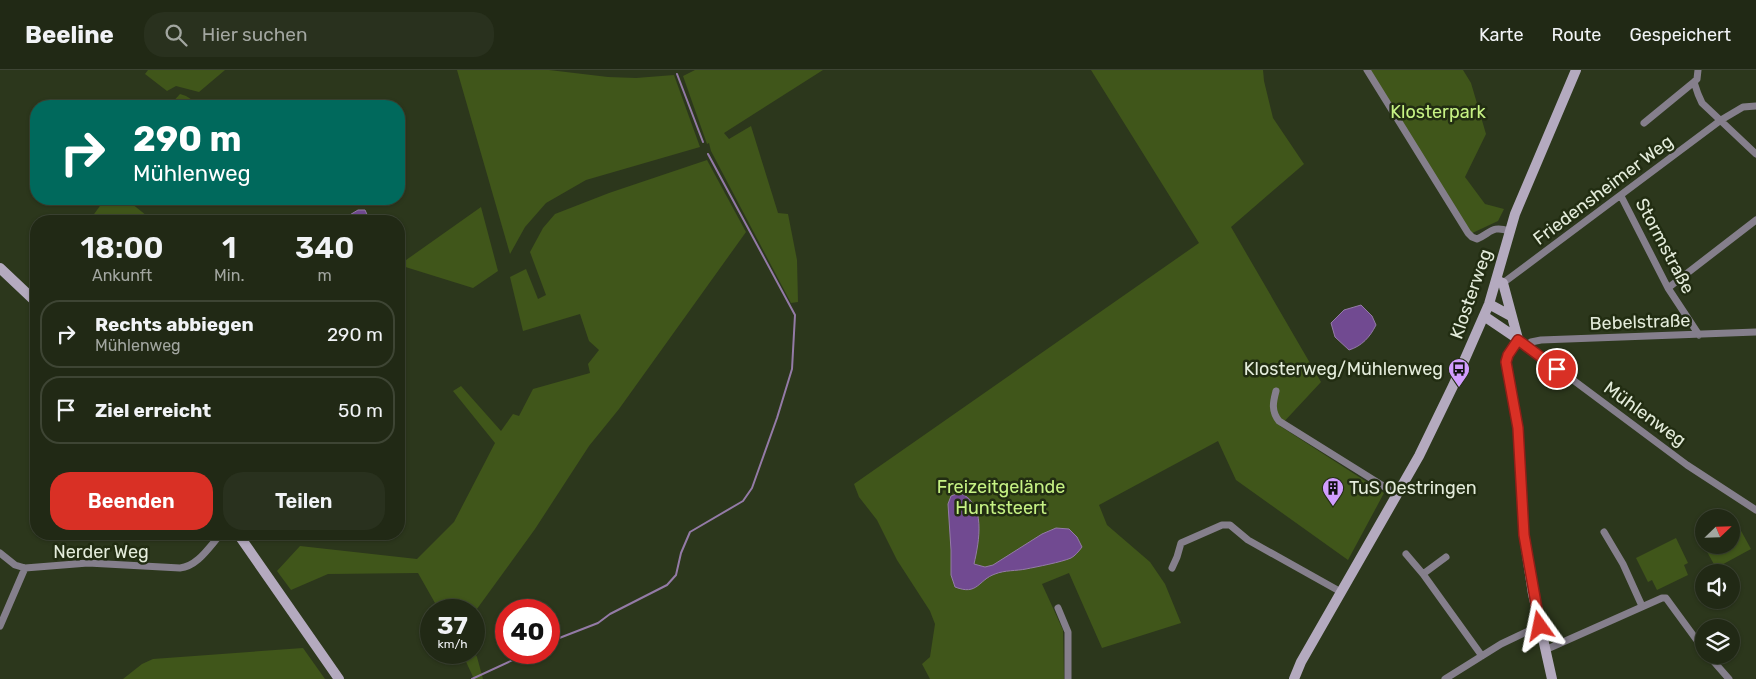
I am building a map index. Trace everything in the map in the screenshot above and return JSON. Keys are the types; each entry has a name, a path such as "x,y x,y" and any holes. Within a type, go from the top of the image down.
{"street":[{"path":"1367,70 1468,233 1477,239 1494,229 1500,228 1509,231"},
{"name":"Klosterweg","path":"1294,679 1340,592 1441,412 1500,282 1509,231 1576,70"},
{"path":"1644,123 1694,82 1697,79 1698,70"},
{"path":"1694,82 1702,103 1756,154"},
{"name":"Friedensheimer Weg","path":"1500,282 1621,196 1721,120 1743,106 1756,106"},
{"name":"Stormstraße","path":"1621,196 1668,288 1698,335"},
{"path":"1668,288 1756,220"},
{"path":"0,268 30,296"},
{"path":"1500,282 1522,343 1508,355 1506,362 1518,428 1524,535 1540,626 1552,679"},
{"path":"1489,304 1511,316"},
{"name":"Mühlenweg","path":"1484,316 1687,465 1756,510"},
{"name":"Bebelstraße","path":"1522,343 1541,340 1756,332"},
{"path":"1276,391 1272,406 1274,416 1278,420 1396,494"},
{"path":"1172,568 1181,543 1222,525 1230,525 1248,540 1340,592"},
{"path":"1604,532 1623,564 1642,606"},
{"name":"Nerder Weg","path":"25,568 88,563 190,567 215,540"},
{"path":"242,540 339,679"},
{"path":"0,553 16,565 25,568 0,626"},
{"path":"1406,554 1423,574 1482,656"},
{"path":"1423,574 1446,557"},
{"path":"1545,650 1662,598 1666,598 1695,638"},
{"path":"1058,608 1068,632 1068,679"},
{"path":"1444,679 1502,644 1540,626"},
{"path":"1716,664 1729,679"}],"green space":[{"path":"148,70 225,70 199,92 176,86 167,91 145,74"},
{"path":"457,70 549,70 608,77 636,78 674,75 700,147 586,180 546,203 525,227 510,254"},
{"path":"695,70 823,70 724,133 729,139 751,126 778,213 788,214 797,260 798,302 791,303 711,151 709,143 707,144 683,76"},
{"name":"Freizeitgelände Huntsteert","path":"1091,70 1263,70 1273,118 1304,164 1231,227 1321,382 1280,426 1384,493 1348,560 1236,480 1218,441 1099,505 1107,525 1150,562 1165,584 1181,623 1102,648 1069,573 1042,584 1063,630 1064,679 930,679 922,664 930,657 935,624 930,611 897,560 877,520 859,497 854,484 1199,243"},
{"name":"Klosterpark","path":"1365,70 1463,70 1471,83 1486,134 1465,177 1485,204 1504,209 1498,221 1468,235"},
{"path":"180,94 192,100 174,100"},
{"path":"707,160 746,232 619,409 589,446 535,529 484,599 433,599 418,573 328,574 291,590 277,571 300,546 417,559 454,522 495,443 453,391 461,386 501,431 513,414 519,416 533,389 590,373 588,364 599,350 589,341 580,314 523,331 510,277 526,269 538,299 546,295 530,252 543,228 555,214 609,193"},
{"path":"101,205 133,205 146,215 93,215"},
{"path":"481,207 498,271 473,288 405,267 405,261"},
{"path":"1740,529 1751,549 1723,564 1714,564 1708,554 1740,554"},
{"path":"1676,538 1688,563 1684,565 1688,575 1657,590 1652,580 1648,582 1636,558"},
{"path":"303,648 325,679 123,679 142,664 153,659"},
{"path":"467,664 479,664 483,679 474,679"}],"shaded area":[{"path":"358,210 365,210 367,215 350,215"},
{"path":"1361,305 1372,316 1376,325 1365,340 1349,350 1335,337 1331,323 1344,310"},
{"path":"959,493 968,498 974,505 977,514 979,534 974,564 985,567 993,565 1042,534 1056,528 1069,529 1077,537 1082,547 1074,556 1067,560 999,573 969,590 955,587 951,575 948,504 951,496"}],"waterway":[{"path":"677,74 703,142"},
{"path":"560,638 598,623 610,614 667,585 676,575 681,553 690,532 743,501 752,488 792,369 795,315 708,154"},
{"path":"472,679 504,664"}],"place":[{"name":"Klosterweg/Mühlenweg","path":"1459,388"},
{"name":"TuS Oestringen","path":"1333,507"}],"route":[{"path":"1540,626 1524,535 1518,428 1506,362 1508,355 1518,340 1557,369"}]}
